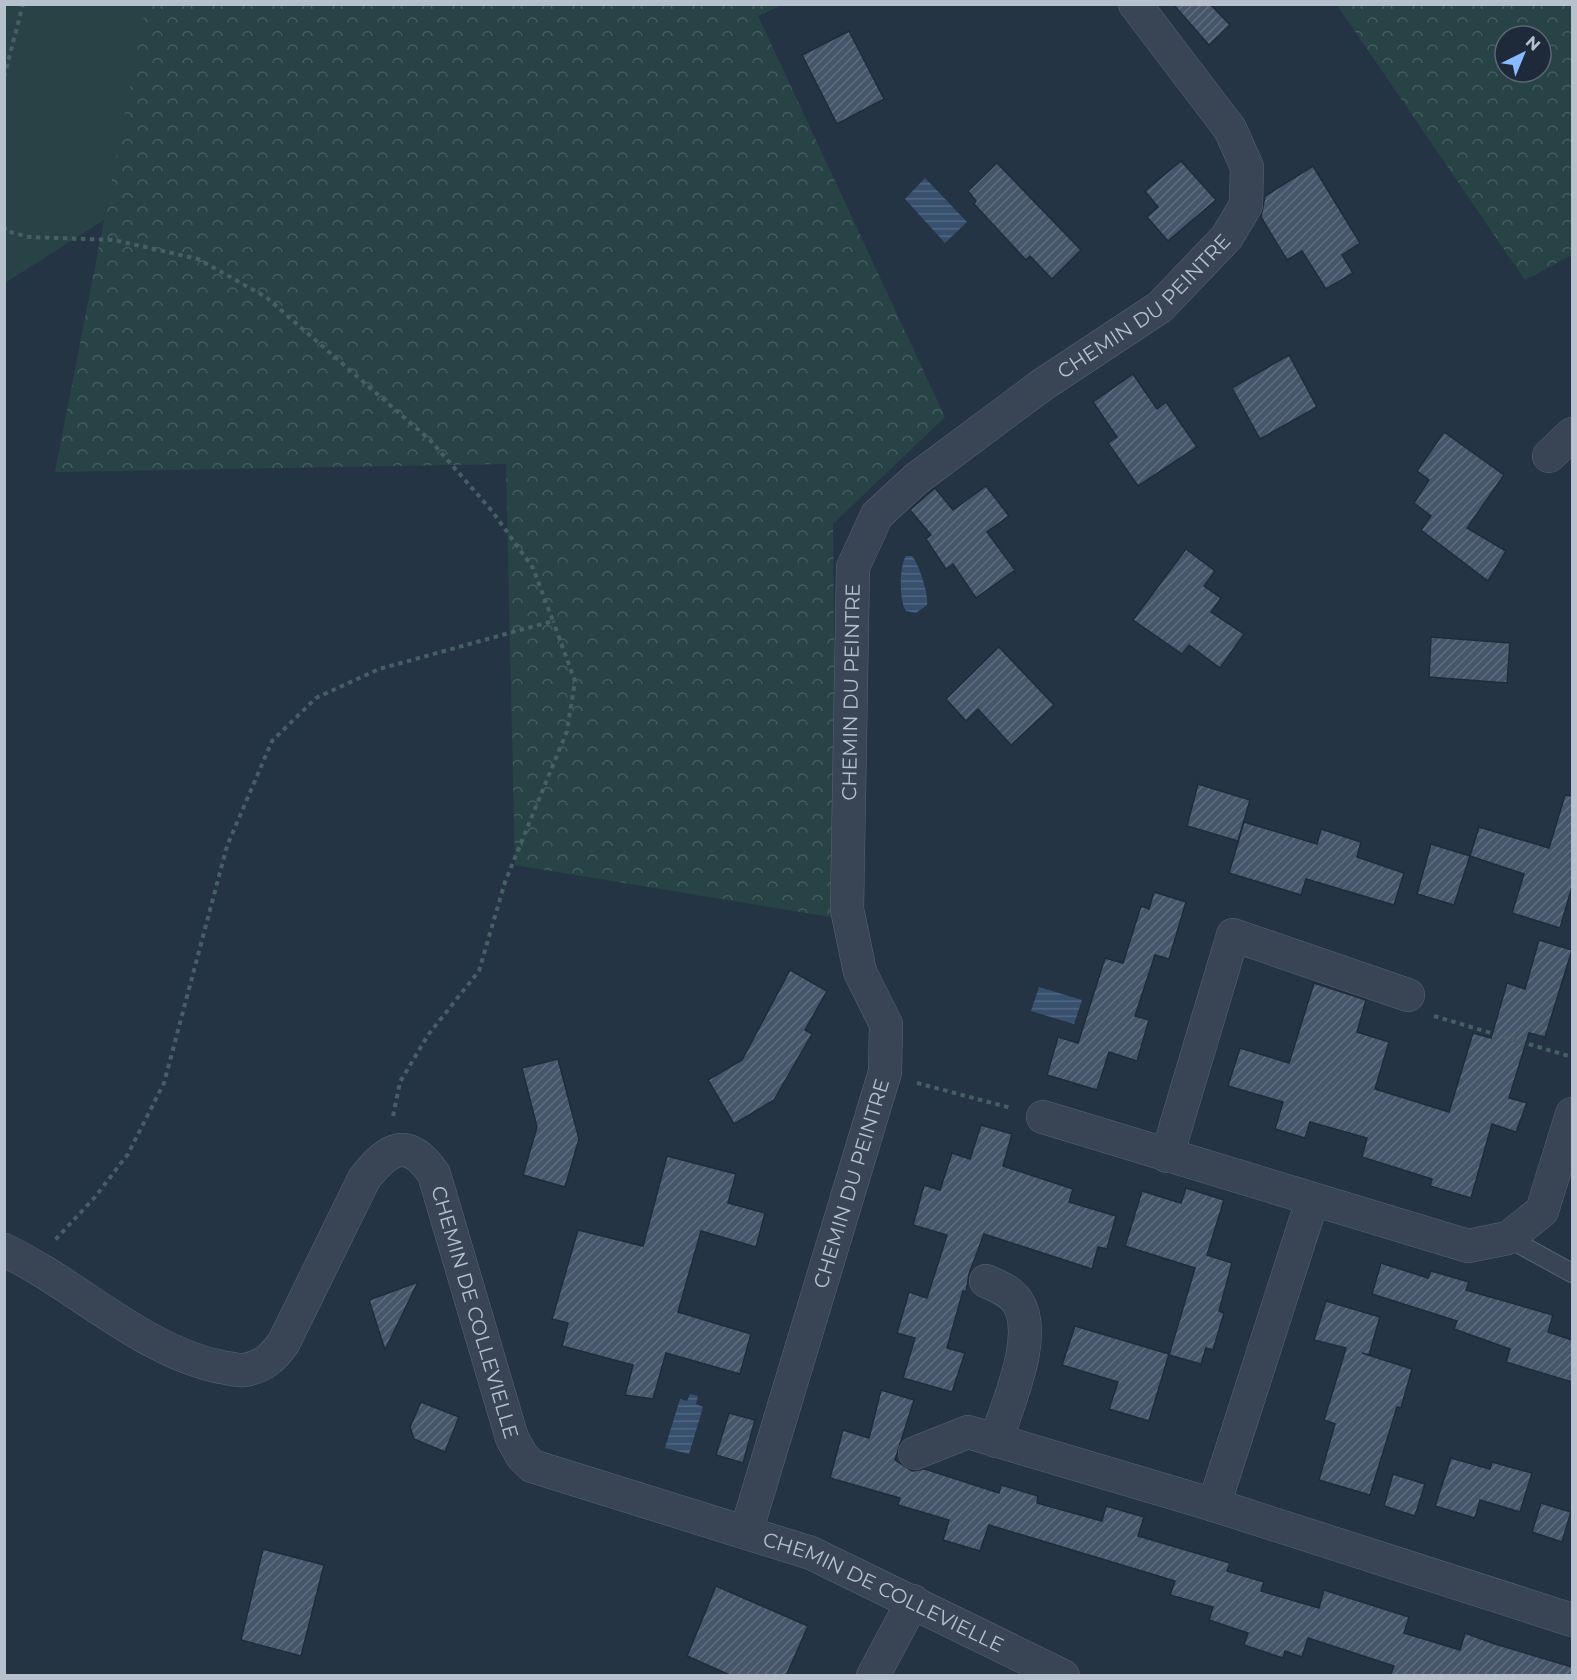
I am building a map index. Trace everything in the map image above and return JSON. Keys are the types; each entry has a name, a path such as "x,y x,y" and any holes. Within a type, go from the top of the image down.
{"street":[{"name":"CHEMIN DU PEINTRE","path":"746,1532 885,1072 886,1024 860,972 847,909 853,567 877,515 885,507 916,479 1042,385 1160,307 1227,237 1246,205 1247,167 1230,129 1135,4"},
{"path":"1549,456 1572,434"},
{"path":"1167,1156 1233,935 1408,995"},
{"path":"1043,1117 1312,1201 1468,1246 1508,1238 1542,1211 1572,1114"},
{"name":"CHEMIN DE COLLEVIELLE","path":"384,1158 399,1150 412,1150 423,1158 434,1174 512,1438 522,1456 532,1466 810,1553 913,1601 1063,1676"},
{"path":"4,1250 34,1266 134,1330 204,1363 241,1371 262,1365 274,1356 284,1342 364,1179 384,1158"},
{"path":"1214,1505 1312,1201"},
{"path":"986,1281 1004,1288 1017,1300 1025,1319 1026,1342 996,1441"},
{"path":"915,1453 968,1432 1214,1505 1572,1620"},
{"path":"873,1676 913,1601"}],"lane":[{"path":"1508,1238 1572,1273"}],"path":[{"path":"4,77 23,4"},
{"path":"5,230 28,237 114,240 198,259 266,297 438,449 492,511 533,568 575,681 567,731 505,882 479,970 428,1035 400,1082 384,1158"},
{"path":"34,1266 95,1197 128,1154 164,1083 227,846 272,741 316,698 379,669 553,621"},
{"path":"1408,995 1432,1015 1572,1057"},
{"path":"921,1084 1043,1117"}],"green space":[{"path":"5,5 442,5 5,283"},
{"path":"146,5 782,5 758,16 945,417 833,524 837,918 515,865 506,464 55,472"},
{"path":"1337,5 1572,5 1572,255 1525,280"}],"water":[{"path":"925,178 967,222 945,243 905,199"},
{"path":"906,556 912,556 915,560 926,595 927,605 916,613 906,611 902,600 901,576"},
{"path":"1039,987 1082,1000 1074,1024 1031,1011"},
{"path":"690,1394 698,1396 696,1404 703,1407 689,1454 665,1448 680,1399 687,1401"}],"building":[{"path":"1173,4 1210,4 1230,25 1209,45"},
{"path":"849,31 884,99 837,124 802,55"},
{"path":"1181,161 1216,200 1168,241 1147,217 1158,207 1145,191"},
{"path":"997,163 1081,250 1052,279 1030,256 1026,260 974,204 976,201 968,191"},
{"path":"1313,166 1360,243 1342,255 1353,273 1326,289 1302,251 1287,260 1261,217 1265,196"},
{"path":"1289,355 1317,407 1260,439 1232,388"},
{"path":"1133,374 1157,409 1166,402 1197,447 1138,486 1108,443 1117,437 1093,402"},
{"path":"1444,432 1504,475 1467,528 1506,551 1488,581 1421,530 1431,516 1414,503 1429,480 1417,471"},
{"path":"986,486 1009,516 987,532 1015,570 976,598 953,564 946,569 926,539 931,535 910,510 935,488 953,510"},
{"path":"1186,549 1215,571 1204,586 1221,598 1211,612 1244,634 1220,668 1189,645 1182,654 1133,620"},
{"path":"1431,637 1510,643 1507,683 1429,677"},
{"path":"999,647 1054,705 1011,745 978,709 966,721 946,699"},
{"path":"1198,784 1250,800 1238,841 1187,826"},
{"path":"1565,795 1572,796 1572,887 1560,928 1512,913 1524,874 1470,856 1479,827 1549,848"},
{"path":"1244,822 1317,844 1321,829 1361,842 1357,857 1404,873 1394,905 1306,879 1301,895 1229,873"},
{"path":"1431,844 1470,856 1454,905 1417,894"},
{"path":"1154,892 1186,902 1169,959 1155,955 1135,1016 1149,1020 1137,1061 1109,1052 1097,1090 1047,1075 1058,1037 1078,1043 1105,958 1123,963 1141,906 1149,909"},
{"path":"1539,940 1572,950 1545,1037 1529,1033 1509,1098 1527,1103 1516,1132 1492,1124 1471,1198 1430,1186 1432,1179 1362,1157 1367,1138 1310,1122 1305,1138 1275,1129 1283,1102 1228,1086 1240,1048 1289,1063 1314,983 1366,1000 1357,1032 1389,1042 1375,1089 1449,1112 1473,1033 1491,1038 1507,983 1525,989"},
{"path":"790,970 827,991 805,1030 812,1034 774,1100 734,1124 708,1080 742,1060"},
{"path":"558,1059 579,1139 565,1187 523,1175 537,1127 522,1068"},
{"path":"981,1125 1012,1134 1003,1166 1073,1189 1069,1202 1116,1216 1107,1249 1098,1247 1092,1269 984,1234 969,1274 966,1292 963,1291 947,1348 965,1353 952,1392 903,1378 915,1338 897,1333 909,1292 927,1298 947,1235 913,1225 924,1185 940,1190 952,1153 970,1159"},
{"path":"667,1156 736,1174 728,1203 765,1213 756,1247 701,1231 678,1312 751,1334 740,1374 666,1353 653,1399 625,1395 633,1365 562,1346 568,1323 552,1319 578,1230 643,1246"},
{"path":"1186,1188 1224,1200 1207,1255 1232,1263 1219,1311 1224,1313 1213,1350 1206,1348 1201,1364 1169,1355 1195,1268 1125,1246 1142,1191 1181,1203"},
{"path":"1381,1263 1428,1278 1431,1271 1469,1282 1466,1290 1553,1315 1548,1332 1572,1340 1572,1382 1506,1362 1510,1349 1454,1329 1457,1321 1372,1294"},
{"path":"418,1282 385,1350 369,1300"},
{"path":"1326,1301 1380,1317 1369,1355 1362,1353 1412,1369 1401,1408 1397,1407 1370,1495 1319,1480 1335,1424 1324,1420 1346,1348 1314,1340"},
{"path":"1075,1326 1169,1354 1149,1421 1109,1409 1118,1382 1062,1365"},
{"path":"881,1390 914,1400 895,1460 912,1471 925,1469 999,1493 1001,1485 1038,1496 1037,1503 1102,1521 1106,1506 1144,1517 1138,1536 1230,1563 1227,1571 1264,1582 1261,1591 1319,1608 1324,1590 1409,1617 1404,1633 1460,1650 1465,1633 1572,1667 1572,1676 1390,1676 1394,1666 1308,1638 1302,1657 1285,1651 1283,1658 1244,1645 1248,1633 1209,1620 1213,1607 1170,1595 1175,1581 989,1525 980,1551 943,1540 949,1520 898,1505 900,1498 830,1478 843,1430 869,1438"},
{"path":"421,1402 459,1417 445,1452 414,1439 410,1427"},
{"path":"729,1413 755,1420 743,1463 716,1455"},
{"path":"1451,1458 1490,1469 1492,1462 1532,1473 1520,1512 1480,1500 1475,1518 1435,1506"},
{"path":"1393,1474 1425,1484 1415,1516 1384,1506"},
{"path":"1541,1503 1571,1512 1562,1542 1532,1532"},
{"path":"263,1549 324,1565 301,1656 241,1640"},
{"path":"716,1586 808,1626 786,1676 732,1676 687,1656"}]}
